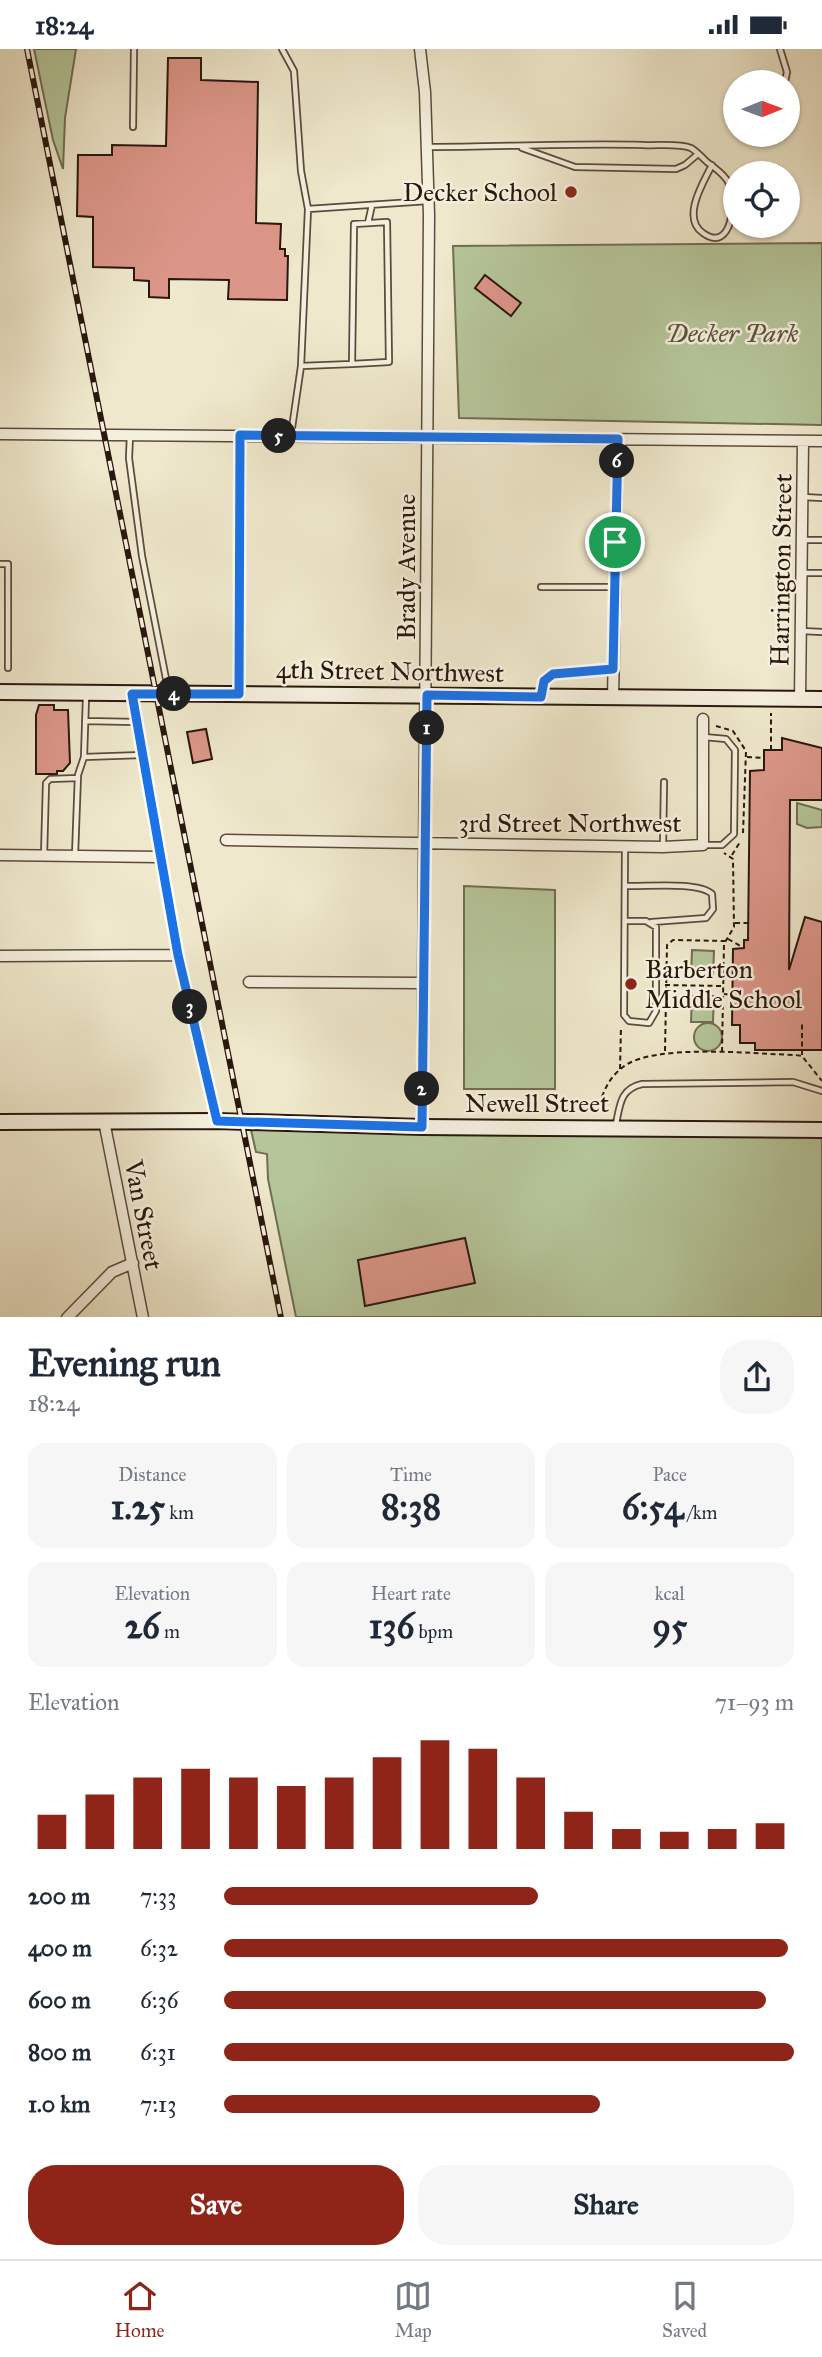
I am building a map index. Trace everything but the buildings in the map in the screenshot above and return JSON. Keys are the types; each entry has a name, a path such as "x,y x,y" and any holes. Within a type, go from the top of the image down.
{"street":[{"name":"Brady Avenue","path":"420,49 428,147 427,695 422,1127"},
{"path":"0,433 822,441"},
{"path":"239,694 240,435"},
{"path":"613,698 618,439"},
{"name":"Harrington Street","path":"800,699 803,441"},
{"name":"4th Street Northwest","path":"0,692 822,699"},
{"path":"132,694 178,955 217,1121"},
{"path":"703,719 703,845"},
{"name":"3rd Street Northwest","path":"226,840 663,847 703,845"},
{"path":"0,855 159,857"},
{"path":"0,956 178,955"},
{"path":"249,982 423,983"},
{"name":"Van Street","path":"104,1121 144,1317"},
{"name":"Newell Street","path":"0,1122 217,1121 422,1127 822,1130"},
{"path":"68,1317 112,1272 133,1263"}],"lane":[{"path":"133,127 134,49"},
{"path":"282,49 294,71 301,171 308,209 301,366 291,436"},
{"path":"780,49 786,70"},
{"path":"428,147 602,144 691,148 712,166 728,181 732,192 731,225 725,234 718,237 706,236 696,228 693,213 696,199 712,166"},
{"path":"519,147 575,167 676,169 698,154"},
{"path":"308,209 428,201"},
{"path":"368,223 372,205"},
{"path":"301,366 352,364 389,362 387,222 354,224 352,364"},
{"path":"130,435 129,458 142,556 169,694"},
{"path":"803,498 822,498"},
{"path":"802,540 822,540"},
{"path":"0,564 8,564 8,668"},
{"path":"802,573 822,573"},
{"path":"541,587 614,587"},
{"path":"801,631 822,632"},
{"path":"541,697 544,681 553,674 613,669"},
{"path":"75,856 78,778 85,757 86,693"},
{"path":"85,721 137,722"},
{"path":"703,737 726,739 735,750 734,834 723,845 703,845"},
{"path":"85,757 143,755"},
{"path":"44,856 46,783 50,779 78,778"},
{"path":"663,847 664,782"},
{"path":"625,846 626,1020 642,1023 653,1020 656,1011 657,933 651,922"},
{"path":"625,886 694,887 706,890 712,894 713,909 706,918 625,921"},
{"path":"615,1128 623,1095 631,1086 642,1084 793,1082 822,1091"}],"path":[{"path":"771,712 771,750"},
{"path":"746,757 764,758"},
{"path":"722,1053 726,940 734,923 733,859 724,853"},
{"path":"734,923 748,923"},
{"path":"665,1052 669,941 726,940 744,949"},
{"path":"723,978 733,978"},
{"path":"657,985 723,986"},
{"path":"723,994 733,995"},
{"path":"620,1069 621,1027 626,1020"},
{"path":"802,1023 802,1056 822,1081"},
{"path":"597,1114 606,1086 620,1069 641,1057 665,1052 802,1056"}],"green space":[{"path":"34,49 76,49 65,118 63,169 53,140"},
{"name":"Decker Park","path":"822,243 822,425 459,418 453,246"},
{"path":"797,803 822,810 822,827 807,828 797,824"},
{"path":"464,886 555,890 555,1089 464,1089"},
{"path":"692,950 714,951 713,976 691,976"},
{"path":"692,996 714,996 713,1022 691,1022"},
{"path":"708,1023 718,1027 722,1037 718,1047 708,1051 698,1047 694,1037 698,1027"},
{"path":"251,1130 822,1136 822,1317 296,1317 268,1179 267,1154 256,1152"}],"railway":[{"path":"27,49 281,1317"}],"place":[{"name":"Decker School","path":"571,192"},
{"name":"Barberton Middle School","path":"631,984"}],"route":[{"path":"240,435 618,439 615,542 613,669 553,674 544,681 541,697 427,695 422,1127 217,1121 178,955 132,694 239,694 240,435"}]}
